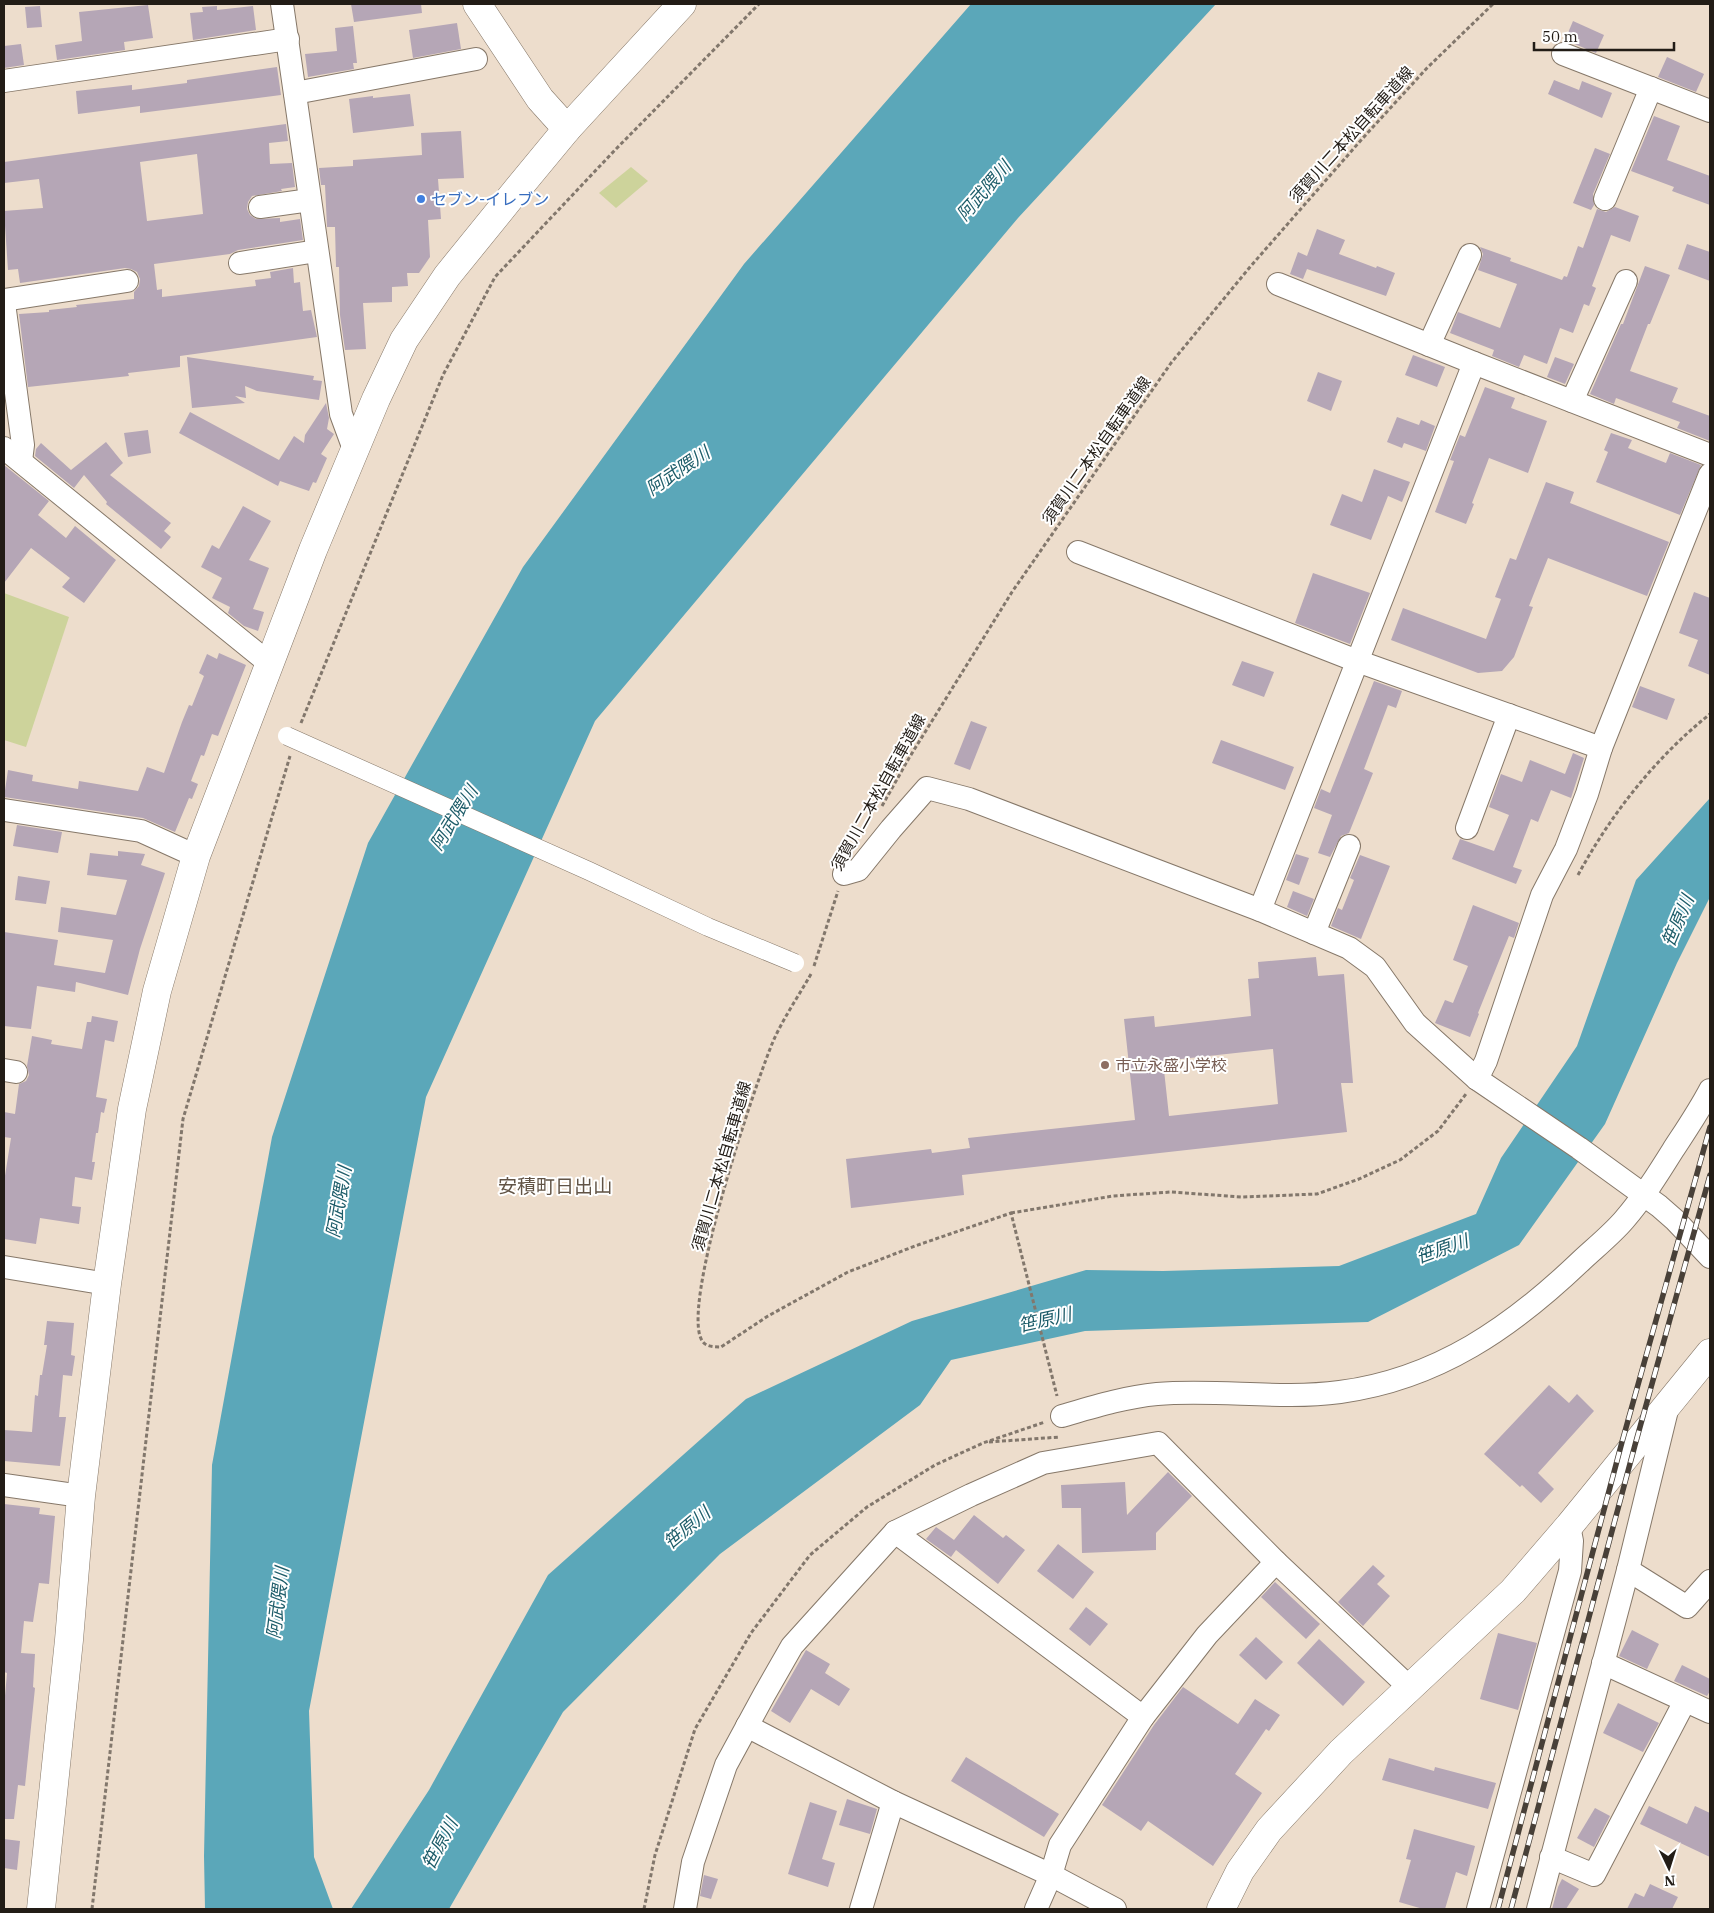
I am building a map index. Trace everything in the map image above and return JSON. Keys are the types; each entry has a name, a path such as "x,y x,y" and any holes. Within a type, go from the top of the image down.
{"street":[{"path":"282,4 341,414 354,452"},
{"path":"477,4 540,100 567,129"},
{"path":"41,1909 69,1640 81,1496 107,1284 132,1109 157,991 196,856 313,550 376,399 404,340 448,276 567,129 682,4"},
{"path":"4,80 288,39"},
{"path":"1564,54 1710,111"},
{"path":"295,93 476,59"},
{"path":"1605,199 1651,88"},
{"path":"260,207 310,200"},
{"path":"240,263 317,251"},
{"path":"1429,345 1470,255"},
{"path":"127,281 4,301 23,445 12,455 270,664"},
{"path":"1572,401 1626,281"},
{"path":"1278,284 1710,455"},
{"path":"1260,910 1474,363"},
{"path":"1481,1082 1486,1061 1542,896 1566,849 1601,748 1710,474"},
{"path":"1078,552 1357,661 1601,748"},
{"path":"1467,828 1509,715"},
{"path":"293,738 589,871 708,927 795,963"},
{"path":"844,874 858,870 890,829 927,788 969,799 1260,910 1349,948 1375,967 1415,1023 1481,1082 1578,1148 1675,1220 1710,1257"},
{"path":"4,810 141,831 196,856"},
{"path":"1531,882 1560,829 1573,818 1578,817"},
{"path":"1314,934 1349,846"},
{"path":"1060,1406 1106,1403 1157,1394 1306,1395 1340,1392 1375,1386 1414,1374 1463,1353 1493,1334 1542,1298 1623,1221 1639,1193 1710,1090"},
{"path":"4,1267 107,1284"},
{"path":"1221,1909 1240,1871 1268,1830 1341,1752 1513,1592 1710,1354"},
{"path":"1538,1909 1628,1570 1668,1406"},
{"path":"686,1909 693,1862 726,1765 792,1646 895,1532 1043,1463 1158,1443 1276,1562 1410,1687"},
{"path":"4,1484 81,1496"},
{"path":"1478,1909 1570,1571 1572,1541 1569,1526"},
{"path":"895,1532 1143,1717"},
{"path":"1036,1909 1051,1875 1060,1845 1143,1717 1207,1635 1276,1562"},
{"path":"1628,1570 1687,1607 1710,1581"},
{"path":"1603,1663 1710,1712"},
{"path":"1551,1856 1594,1875 1685,1701"},
{"path":"747,1726 893,1802 1051,1875 1115,1909"},
{"path":"861,1909 893,1802"}],"path":[{"path":"92,1909 183,1120 293,738 443,375 494,277 615,150 759,4"},
{"name":"須賀川二本松自転車道線","path":"881,808 909,758 1012,592 1171,363 1250,267 1362,139 1427,68 1494,4"},
{"path":"1576,879 1595,844 1633,791 1690,730 1710,714"},
{"name":"須賀川二本松自転車道線","path":"844,874 812,971 772,1043 744,1123 710,1242 700,1290 698,1329 703,1342 710,1346 721,1347 768,1316 848,1272 1011,1213"},
{"path":"1060,1406 1011,1213 1113,1196 1171,1192 1242,1197 1316,1194 1359,1179 1400,1160 1438,1131 1481,1082"}],"green space":[{"path":"631,167 648,181 616,208 599,193"},
{"path":"4,593 69,617 26,747 4,740"}],"water":[{"name":"阿武隈川","path":"971,4 1216,4 1018,218 595,721 426,1097 309,1711 314,1857 333,1909 205,1909 204,1856 212,1465 272,1137 368,843 523,567 744,264"},
{"name":"笹原川","path":"1710,798 1710,897 1677,963 1605,1124 1519,1245 1368,1322 1085,1331 951,1360 920,1405 720,1554 563,1712 449,1909 351,1909 429,1790 548,1575 746,1399 912,1321 1086,1270 1163,1271 1339,1266 1476,1214 1501,1158 1577,1046 1636,880"}],"building":[{"path":"351,4 421,4 422,13 354,22"},
{"path":"148,5 153,38 124,42 125,50 57,60 55,45 82,41 79,12"},
{"path":"40,6 42,27 27,28 25,7"},
{"path":"217,6 217,10 253,6 256,30 193,40 190,13 203,12 202,7"},
{"path":"1573,21 1604,35 1596,53 1565,40"},
{"path":"457,23 461,49 413,58 409,30"},
{"path":"353,26 357,63 353,63 354,69 308,77 305,54 337,51 335,28"},
{"path":"21,44 24,65 4,68 4,46"},
{"path":"1667,57 1704,74 1696,92 1658,77"},
{"path":"277,67 281,95 140,113 140,106 78,114 76,91 132,85 132,90 187,83 187,80"},
{"path":"1554,80 1579,90 1582,81 1612,93 1602,118 1548,94"},
{"path":"410,94 414,126 353,133 349,99"},
{"path":"1654,116 1680,126 1667,160 1710,176 1710,205 1672,191 1674,187 1631,171"},
{"path":"286,124 288,141 269,143 270,164 292,163 295,187 252,196 248,202 247,209 250,215 256,219 280,218 280,222 300,219 303,240 238,250 230,254 154,264 157,290 162,289 162,297 256,286 255,280 271,278 270,272 293,268 294,283 300,282 303,311 311,310 317,337 180,356 180,367 128,373 129,376 28,387 19,314 49,312 49,310 77,307 76,305 134,299 134,292 139,286 140,279 137,272 125,268 20,283 18,269 8,270 4,211 43,208 39,179 4,183 4,162","holes":["197,154 203,214 147,221 140,162"]},
{"path":"461,131 464,178 438,179 441,219 428,220 430,257 419,273 407,273 408,286 392,287 392,302 363,303 366,349 345,350 340,315 339,267 336,267 335,227 327,227 325,185 321,185 319,168 353,166 353,160 422,155 421,133"},
{"path":"1595,148 1610,154 1593,194 1594,205 1591,210 1573,203"},
{"path":"1615,207 1639,216 1630,242 1611,235 1592,286 1596,288 1589,306 1584,304 1573,333 1560,328 1547,364 1524,355 1519,367 1492,356 1494,350 1450,333 1458,312 1500,328 1517,284 1478,270 1483,254 1480,247 1511,258 1510,261 1562,280 1564,276 1567,277 1578,246 1583,248 1597,209 1606,212"},
{"path":"1317,229 1345,240 1339,254 1395,273 1386,296 1307,269 1303,279 1290,274 1298,252 1307,256"},
{"path":"1687,244 1710,252 1710,281 1678,269"},
{"path":"1645,266 1670,275 1630,371 1678,388 1672,402 1710,416 1710,441 1677,428 1680,422 1616,398 1614,404 1590,394 1621,324 1623,324"},
{"path":"1413,355 1445,367 1437,387 1405,375"},
{"path":"187,357 314,376 313,380 322,381 319,400 257,391 245,386 246,398 235,396 245,403 192,408"},
{"path":"1555,357 1574,364 1565,384 1547,377"},
{"path":"1318,372 1342,381 1331,411 1307,401"},
{"path":"1485,387 1515,398 1511,408 1547,421 1528,473 1489,458 1466,524 1435,512 1454,461 1450,460 1460,435 1465,437"},
{"path":"326,403 329,418 327,429 334,434 321,454 327,458 316,483 313,482 309,491 280,481 278,486 179,433 190,412 279,460 294,436 304,443 305,435"},
{"path":"1397,417 1419,425 1421,420 1435,426 1426,451 1404,443 1402,448 1387,442"},
{"path":"148,430 151,453 128,457 124,433"},
{"path":"1611,433 1632,440 1628,448 1666,463 1670,453 1701,465 1680,515 1596,482 1608,452 1604,450"},
{"path":"106,442 123,463 110,475 171,523 164,531 171,537 161,549 106,504 107,502 84,475 74,488 35,456 36,449 41,443 71,470"},
{"path":"4,465 49,501 38,515 66,538 75,526 116,560 84,603 62,587 70,578 31,548 4,583"},
{"path":"1374,469 1410,482 1402,502 1388,496 1371,540 1330,525 1342,494 1362,502"},
{"path":"1546,482 1574,492 1570,503 1669,542 1647,596 1548,558 1529,606 1533,607 1514,657 1502,671 1478,673 1391,640 1403,608 1486,639 1501,599 1495,597 1510,558 1516,560"},
{"path":"243,506 271,521 249,560 269,568 253,609 264,612 258,631 244,626 228,613 230,607 212,598 222,578 201,567 212,545 219,549"},
{"path":"1313,573 1370,593 1350,644 1295,623"},
{"path":"1694,592 1710,598 1710,675 1688,666 1698,640 1679,633"},
{"path":"219,653 246,665 218,736 212,734 204,756 201,755 191,781 198,784 192,799 189,798 175,832 143,818 4,797 8,770 33,775 32,781 78,789 79,781 138,791 147,767 164,773 189,705 192,706 204,676 199,673 207,654 217,659"},
{"path":"1242,661 1274,672 1264,697 1232,685"},
{"path":"1374,681 1402,691 1396,708 1388,705 1364,769 1373,773 1349,833 1341,836 1330,857 1318,853 1332,815 1314,808 1321,789 1330,793"},
{"path":"1640,686 1675,699 1667,720 1632,707"},
{"path":"971,721 987,727 970,770 954,764"},
{"path":"1221,740 1294,767 1285,790 1212,763"},
{"path":"1573,753 1584,758 1571,798 1551,790 1538,822 1531,819 1513,867 1522,870 1516,884 1452,859 1460,839 1494,851 1509,815 1489,807 1501,774 1522,782 1530,760 1565,774"},
{"path":"17,825 62,832 58,853 13,846"},
{"path":"118,851 145,854 141,865 165,873 140,949 128,995 76,982 75,992 37,986 31,1029 4,1026 4,932 58,940 54,965 105,973 113,940 58,932 61,907 116,915 127,880 87,875 90,853 118,856"},
{"path":"1296,854 1309,858 1299,885 1286,880"},
{"path":"1360,855 1390,866 1361,939 1331,926 1338,908 1342,910 1354,880 1350,878"},
{"path":"18,876 50,881 46,904 15,900"},
{"path":"1293,891 1314,899 1307,916 1287,907"},
{"path":"1473,905 1519,923 1514,938 1509,936 1470,1037 1435,1023 1445,1000 1453,1003 1468,966 1453,960"},
{"path":"1316,957 1318,976 1344,974 1353,1083 1341,1083 1347,1132 962,1175 964,1195 851,1208 846,1159 931,1149 932,1153 970,1148 968,1138 1135,1120 1124,1019 1154,1016 1155,1027 1251,1016 1248,979 1259,978 1258,962","holes":["1273,1049 1278,1104 1169,1116 1163,1061"]},
{"path":"92,1016 118,1021 114,1042 105,1040 96,1097 107,1099 104,1113 101,1112 98,1133 96,1133 92,1162 95,1162 92,1180 75,1177 72,1206 81,1207 79,1224 40,1218 36,1244 4,1239 4,1182 11,1138 4,1137 4,1112 15,1114 19,1084 26,1081 29,1075 27,1066 32,1036 52,1040 51,1044 82,1049 87,1022 91,1022"},
{"path":"47,1321 74,1323 71,1355 75,1356 72,1376 63,1375 59,1417 66,1417 60,1466 4,1461 4,1430 32,1432 35,1395 38,1396 40,1375 42,1375 47,1345 44,1345"},
{"path":"1549,1385 1569,1403 1577,1394 1594,1411 1538,1473 1554,1489 1541,1503 1522,1485 1520,1487 1484,1454"},
{"path":"1168,1472 1192,1496 1156,1533 1156,1550 1082,1553 1081,1508 1062,1508 1061,1485 1125,1482 1127,1515"},
{"path":"4,1504 40,1508 39,1514 55,1516 49,1584 39,1583 33,1622 24,1621 21,1653 35,1654 33,1687 35,1688 25,1786 18,1785 14,1819 4,1819 4,1707 7,1673 4,1672"},
{"path":"974,1515 1003,1538 1006,1535 1025,1550 998,1584 956,1550 951,1557 926,1539 936,1527 954,1540"},
{"path":"1058,1544 1094,1572 1073,1599 1037,1571"},
{"path":"1373,1565 1385,1576 1377,1584 1390,1596 1363,1626 1338,1602"},
{"path":"1275,1582 1320,1624 1306,1639 1261,1597"},
{"path":"1086,1607 1108,1624 1090,1646 1069,1629"},
{"path":"1632,1630 1659,1644 1647,1669 1619,1656"},
{"path":"1498,1633 1537,1643 1518,1710 1480,1699"},
{"path":"1256,1637 1283,1662 1266,1680 1239,1655"},
{"path":"1319,1639 1365,1682 1343,1706 1297,1663"},
{"path":"806,1650 830,1664 825,1673 850,1689 839,1706 811,1689 790,1723 771,1711"},
{"path":"1682,1665 1710,1679 1710,1691 1707,1696 1674,1681"},
{"path":"1183,1687 1238,1724 1255,1699 1280,1715 1269,1731 1266,1729 1235,1774 1262,1793 1213,1866 1148,1821 1141,1831 1102,1805 1154,1725"},
{"path":"1618,1703 1659,1723 1643,1752 1603,1733"},
{"path":"966,1757 1059,1814 1044,1837 951,1781"},
{"path":"1389,1758 1434,1771 1435,1767 1496,1783 1488,1809 1382,1780"},
{"path":"847,1799 877,1809 870,1834 839,1825"},
{"path":"810,1802 837,1811 822,1859 835,1863 828,1887 788,1874"},
{"path":"1649,1806 1687,1824 1695,1806 1710,1813 1710,1857 1640,1824"},
{"path":"1595,1808 1610,1816 1594,1847 1577,1838"},
{"path":"1414,1829 1475,1846 1467,1876 1456,1872 1445,1909 1423,1909 1399,1902 1411,1860 1406,1859"},
{"path":"4,1839 20,1841 17,1870 4,1868"},
{"path":"704,1875 718,1879 711,1899 700,1896"},
{"path":"1562,1879 1579,1889 1566,1909 1552,1909 1558,1887"},
{"path":"1650,1884 1678,1897 1672,1909 1627,1909 1635,1893 1644,1897"}],"railway":[{"path":"1498,1909 1622,1442 1710,1127"},
{"path":"1511,1909 1635,1445 1710,1175"}],"place":[{"name":"セブン-イレブン","path":"421,199"},
{"name":"市立永盛小学校","path":"1105,1065"}],"district":[{"name":"安積町日出山","path":"555,1186"}]}
